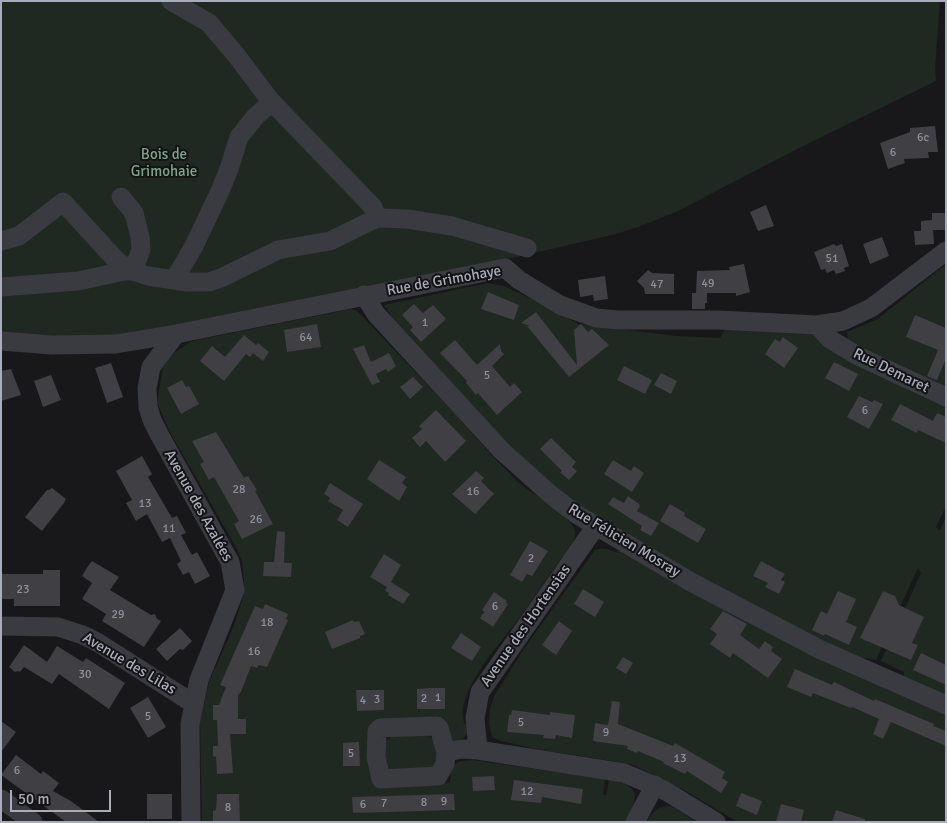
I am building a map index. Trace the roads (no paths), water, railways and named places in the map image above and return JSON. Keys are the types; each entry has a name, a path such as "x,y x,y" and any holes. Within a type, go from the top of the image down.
{"street":[{"path":"171,1 209,24 236,55 272,102 373,207 377,218"},
{"path":"174,280 194,246 220,191 239,137 272,102"},
{"path":"1,287 78,280 130,270 138,258 141,249 140,237 134,213 121,197"},
{"path":"1,241 19,236 63,202 116,260 130,270 148,276 174,280 197,282 215,280 269,253 291,247 330,241 377,218 407,219 452,226 527,248"},
{"name":"Rue de Grimohaye","path":"1,341 60,345 116,344 176,334 505,268 519,280 560,305 583,315 596,318 618,320 718,320 817,325 843,321 871,308 946,251"},
{"name":"Rue Félicien Mosray","path":"364,296 376,314 502,451 558,501 596,526 691,582 821,650 946,705"},
{"name":"Rue Demaret","path":"837,322 837,344"},
{"name":"Rue Demaret","path":"817,325 837,344 872,364 946,397"},
{"name":"Avenue des Azalées","path":"176,334 151,367 147,388 148,407 152,420 230,562 236,590 199,680 190,724 191,822"},
{"path":"136,341 146,354 151,367"},
{"name":"Avenue des Hortensias","path":"478,750 475,718 480,692 596,526"},
{"name":"Avenue des Lilas","path":"1,626 58,627 83,635 194,704"},
{"path":"446,752 463,749 478,750 624,773 655,785 716,822"},
{"path":"635,822 655,785"},
{"path":"1,798 33,822"}],"park label":[{"name":"Bois de Grimohaie","path":"164,164"}]}
